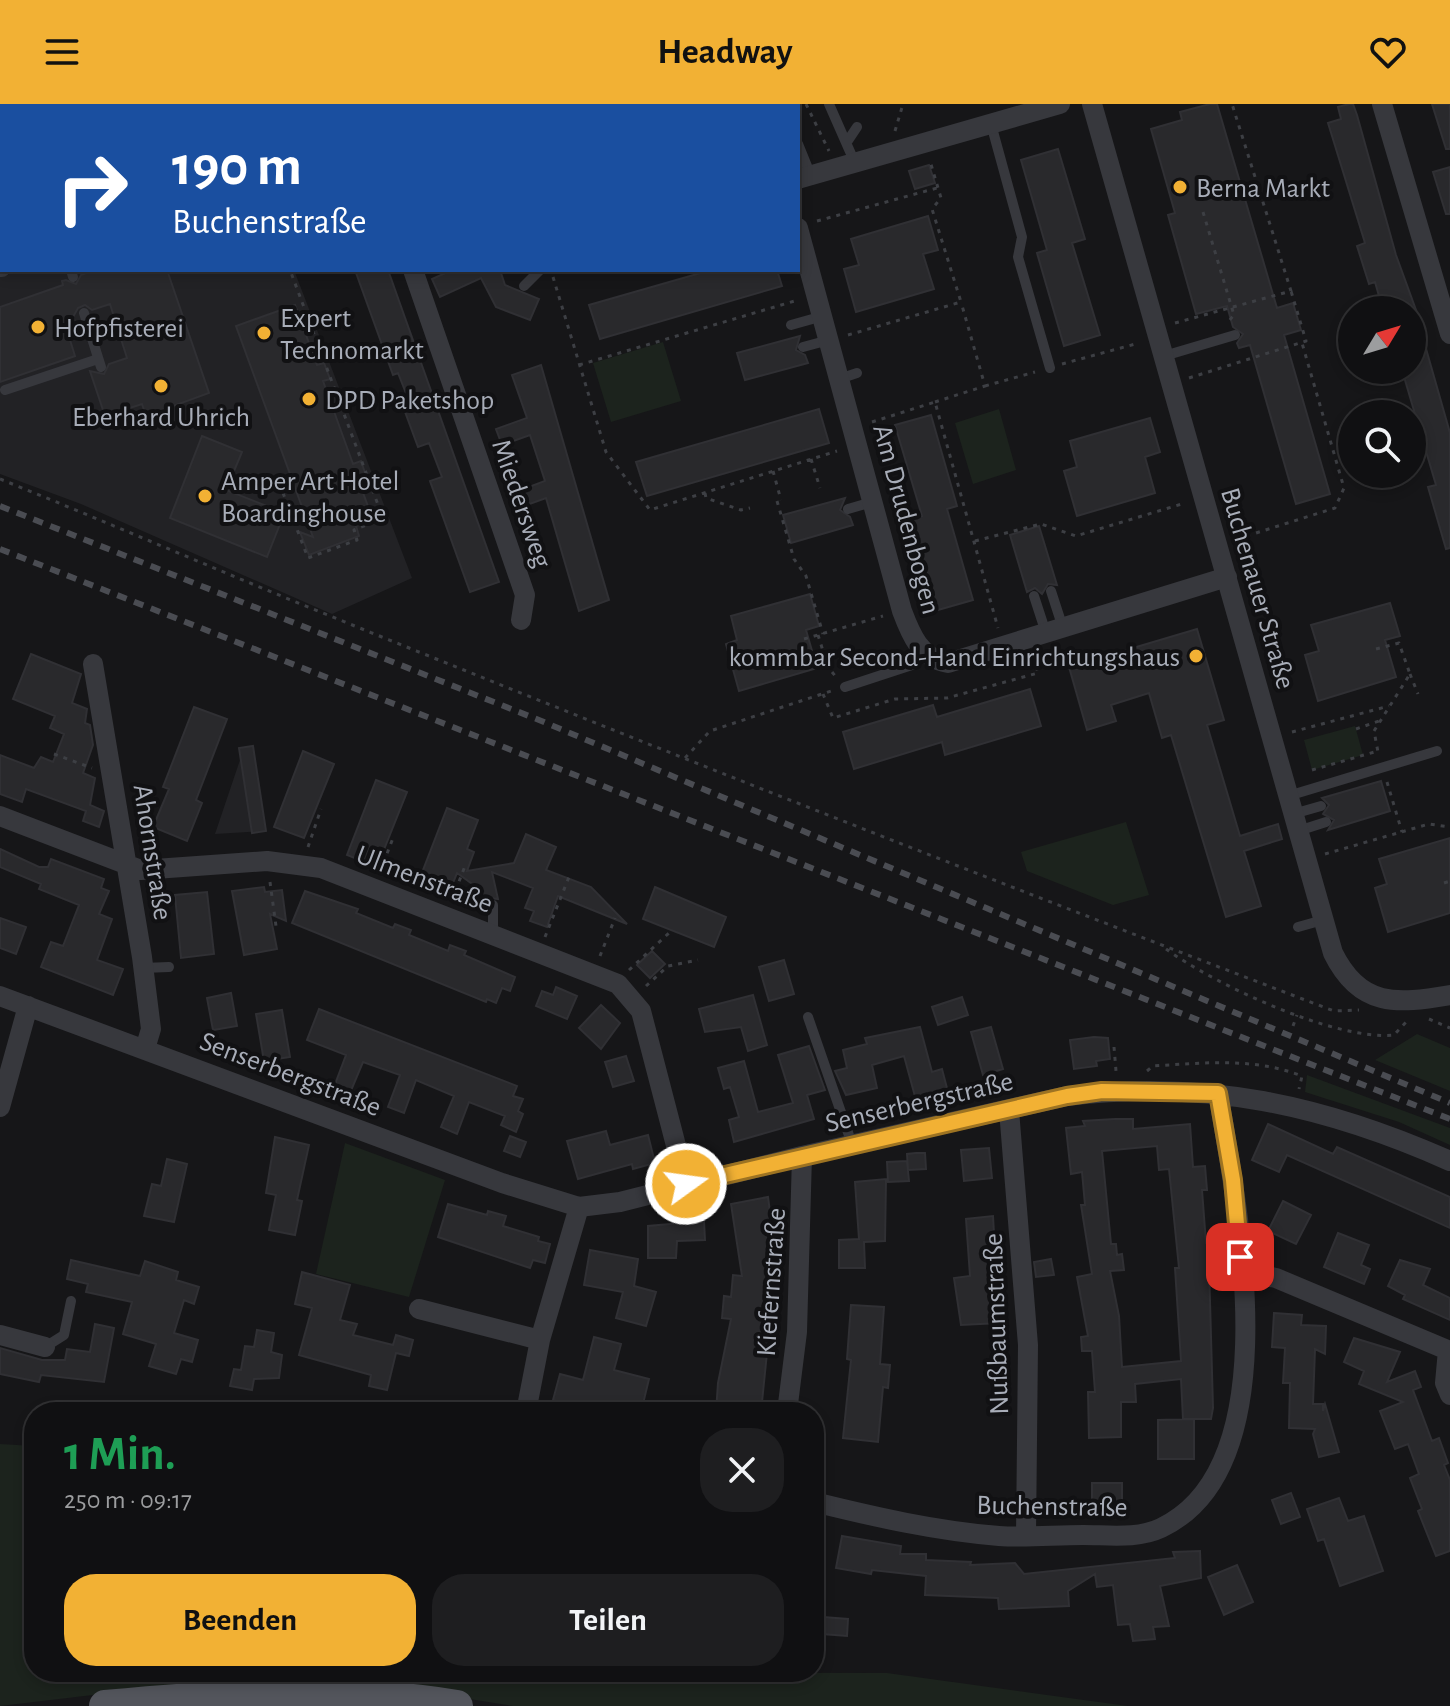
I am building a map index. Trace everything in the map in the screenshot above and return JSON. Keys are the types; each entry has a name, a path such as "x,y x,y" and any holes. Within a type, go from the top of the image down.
{"main road":[{"path":"105,1706 207,1696 408,1698 457,1706"}],"street":[{"path":"805,178 1060,104"},
{"name":"Buchenauer Straße","path":"1092,104 1323,920 1341,969 1352,982 1378,998"},
{"path":"1382,104 1450,334"},
{"name":"Am Drudenbogen","path":"805,225 817,295 829,340 848,376 856,436 902,611 910,633 923,653 934,661 948,663 1227,577"},
{"name":"Miedersweg","path":"414,272 525,595 521,620"},
{"name":"Ahornstraße","path":"93,664 129,864 151,1029 145,1049"},
{"name":"Ulmenstraße","path":"0,816 141,870 267,861 302,864 446,915 618,984 633,998 654,1054 686,1184"},
{"path":"1378,998 1412,1006 1450,995"},
{"name":"Senserbergstraße","path":"0,996 536,1195 579,1207 620,1202 852,1144 1132,1084 1296,1105 1376,1130 1450,1161"},
{"path":"0,1107 28,1006"},
{"name":"Buchenstraße","path":"824,1504 939,1529 1026,1535 1146,1533 1174,1520 1206,1493 1223,1466 1241,1400 1245,1356 1242,1271 1233,1180 1218,1093"},
{"name":"Nußbaumstraße","path":"1009,1110 1028,1345 1026,1535"},
{"name":"Kiefernstraße","path":"788,1402 801,1273 802,1156"},
{"path":"528,1402 540,1340 579,1207"},
{"path":"1242,1271 1276,1278 1449,1350 1445,1383 1450,1395"},
{"path":"419,1309 540,1340"},
{"path":"0,1335 45,1347"}],"lane":[{"path":"829,104 847,142"},
{"path":"991,124 1022,237 1018,257 1050,368"},
{"path":"845,166 847,142 857,127"},
{"path":"800,154 805,178"},
{"path":"524,286 538,272"},
{"path":"5,390 29,388 100,363 84,313"},
{"path":"791,325 823,316"},
{"path":"1160,340 1235,335"},
{"path":"803,347 829,340"},
{"path":"848,509 872,502"},
{"path":"1046,633 1051,591"},
{"path":"1034,596 1046,633"},
{"path":"845,687 912,665 923,653"},
{"path":"1293,814 1382,769 1437,751"},
{"path":"1293,814 1321,806"},
{"path":"1293,814 1326,822"},
{"path":"493,905 493,934"},
{"path":"1298,927 1323,920"},
{"path":"143,968 169,967"},
{"path":"808,1017 852,1144"},
{"path":"45,1347 64,1335 71,1301"}],"path":[{"path":"806,104 845,166"},
{"path":"901,149 895,130 903,104"},
{"path":"1172,383 1306,341 1232,104"},
{"path":"925,142 941,198 932,209 985,386"},
{"path":"805,225 939,188"},
{"path":"1203,212 1231,307"},
{"path":"283,493 308,558 357,540 354,530 383,518 291,272"},
{"path":"552,272 606,452 650,510 811,459 935,402 1160,340 1231,307 1291,291"},
{"path":"579,365 817,295"},
{"path":"829,340 961,302"},
{"path":"1218,545 1335,508 1344,488 1302,343"},
{"path":"935,402 1003,646"},
{"path":"811,459 820,488"},
{"path":"685,758 710,731 845,687 828,667 806,576 794,559 773,471"},
{"path":"0,479 685,758 1334,1011 1369,1008 1378,998"},
{"path":"705,493 706,498 741,510 750,508"},
{"path":"975,541 1041,524 1076,536 1204,497"},
{"path":"804,639 902,611"},
{"path":"823,694 833,718 895,699 947,698 1038,673 1046,633"},
{"path":"1376,649 1399,643 1418,694"},
{"path":"1402,832 1382,769 1374,731 1410,674"},
{"path":"1272,738 1389,706"},
{"path":"1356,729 1379,721"},
{"path":"1312,770 1378,751"},
{"path":"54,754 113,776"},
{"path":"302,864 321,809"},
{"path":"1306,860 1429,824 1450,827"},
{"path":"374,888 393,838"},
{"path":"267,861 276,926"},
{"path":"446,915 465,866"},
{"path":"549,928 569,877"},
{"path":"1444,883 1450,881"},
{"path":"597,962 615,918"},
{"path":"625,974 670,932"},
{"path":"1161,945 1198,972 1348,1033 1382,1036 1401,1031 1412,1006 1450,1028"},
{"path":"643,989 668,966 698,960"},
{"path":"1293,1026 1298,1014"},
{"path":"1114,1047 1132,1084 1153,1066 1233,1061 1279,1064 1300,1075"}],"shaded area":[{"path":"0,272 295,272 412,578 332,614 81,504 0,474"},
{"path":"663,342 681,401 611,422 593,363"},
{"path":"999,409 1016,470 973,484 955,423"},
{"path":"1355,726 1363,755 1312,770 1304,740"},
{"path":"254,755 265,831 215,834 241,757"},
{"path":"1126,822 1149,895 1113,905 1027,871 1021,852"},
{"path":"1417,1034 1450,1048 1450,1091 1375,1060"},
{"path":"1307,1075 1450,1128 1450,1145 1399,1122 1305,1092"},
{"path":"345,1143 445,1180 409,1297 316,1274"},
{"path":"0,1444 24,1445 24,1682 824,1682 824,1673 887,1673 1128,1706 513,1706 401,1688 177,1685 0,1706"}],"building":[{"path":"1217,104 1277,308 1293,303 1301,330 1284,335 1330,494 1296,504 1250,345 1239,348 1237,343 1243,334 1233,327 1227,306 1196,314 1168,215 1175,213 1151,129 1182,120 1180,112"},
{"path":"1353,104 1396,255 1411,296 1379,296 1375,282 1369,284 1357,246 1365,243 1328,123 1341,119 1338,107"},
{"path":"1432,104 1450,104 1450,149 1446,149"},
{"path":"1058,149 1085,239 1072,243 1100,335 1064,346 1037,253 1047,250 1021,160"},
{"path":"929,165 935,183 915,189 909,171"},
{"path":"1450,167 1450,214 1446,214 1433,172"},
{"path":"928,216 938,250 923,254 934,289 856,312 844,269 859,265 851,239"},
{"path":"89,272 168,272 209,393 146,416 142,404 105,416 90,371 104,374 109,364 127,358 110,304 92,310 85,305 78,308 73,317 76,324 66,327 75,356 0,382 0,307 63,285 62,281 76,284 81,275"},
{"path":"356,272 389,272 499,582 470,592 430,481 442,477 429,443 418,447 404,409 411,406 398,373 393,375"},
{"path":"448,272 501,272 505,285 539,299 530,320 496,307 481,278 440,297 432,279"},
{"path":"704,272 778,272 782,286 600,339 589,305"},
{"path":"295,305 317,365 324,363 330,379 323,381 353,464 361,461 366,476 358,479 373,520 356,526 359,536 309,555 300,532 313,537 236,326"},
{"path":"800,336 796,350 805,355 808,363 745,380 737,353"},
{"path":"1426,349 1450,433 1450,548 1446,549 1428,487 1436,485 1426,451 1426,400 1411,400 1406,384 1426,384"},
{"path":"541,365 609,600 579,611 546,498 524,506 518,491 545,481 530,435 502,445 496,429 527,418 512,375"},
{"path":"819,409 829,443 647,496 636,462"},
{"path":"931,415 957,506 947,509 973,600 938,610 911,519 922,516 895,425"},
{"path":"1150,418 1160,452 1145,457 1155,493 1077,516 1064,471 1077,467 1070,441"},
{"name":"Amper Art Hotel Boardinghouse","path":"202,436 242,452 226,490 272,508 267,519 280,524 267,557 170,518"},
{"path":"845,498 840,510 850,517 853,525 791,543 783,515"},
{"path":"1039,526 1057,585 1048,584 1042,594 1035,588 1027,592 1010,535"},
{"path":"810,594 819,626 806,630 817,668 739,691 726,644 737,640 731,616"},
{"path":"1390,603 1400,636 1385,640 1396,677 1318,701 1305,655 1319,651 1311,625"},
{"path":"1197,629 1224,720 1207,725 1240,836 1278,824 1282,839 1244,851 1261,906 1226,917 1171,735 1162,738 1149,693 1111,705 1116,721 1087,730 1069,667"},
{"path":"31,654 81,674 72,703 87,709 85,723 90,725 93,745 83,773 95,778 90,805 104,811 99,827 83,821 86,811 26,789 22,802 0,794 0,755 34,768 41,757 53,762 64,734 50,728 55,716 13,699"},
{"path":"1030,689 1041,726 945,755 942,742 854,769 843,732 933,705 937,717"},
{"path":"194,707 227,719 196,800 202,803 187,841 153,827 169,789 163,787"},
{"path":"253,746 266,831 252,833 239,748"},
{"path":"303,751 334,764 304,838 274,827"},
{"path":"376,780 407,792 377,867 347,855"},
{"path":"1381,781 1390,811 1328,830 1334,820 1323,814 1329,805 1322,798"},
{"path":"447,808 478,820 467,849 474,852 467,871 514,863 526,834 556,847 546,870 591,887 627,924 558,896 547,927 530,921 534,911 525,908 533,888 492,872 498,899 490,898 485,903 475,886 457,873 448,895 418,883"},
{"path":"1450,838 1450,913 1388,932 1375,888 1387,884 1379,859"},
{"path":"0,849 39,867 48,867 51,859 104,879 101,888 109,891 99,914 112,919 97,960 123,969 113,995 41,967 51,942 63,946 79,905 39,889 41,884 0,867"},
{"path":"264,887 265,892 282,890 286,921 270,914 277,949 244,955 232,891"},
{"path":"655,887 726,917 714,947 643,919"},
{"path":"305,891 358,909 356,913 393,928 395,924 411,930 409,935 448,951 450,945 466,951 464,955 515,977 510,991 502,988 496,1003 487,999 486,1002 292,923"},
{"path":"207,892 214,954 181,958 175,895"},
{"path":"0,918 26,927 16,954 0,948"},
{"path":"652,951 665,964 650,978 637,965"},
{"path":"784,960 794,994 769,1001 759,967"},
{"path":"556,987 577,996 567,1019 536,1006 542,991 553,995"},
{"path":"231,993 237,1026 213,1030 207,998"},
{"path":"753,995 767,1045 748,1051 741,1027 705,1032 699,1009"},
{"path":"962,997 968,1015 938,1025 932,1007"},
{"path":"601,1005 620,1023 601,1049 579,1028"},
{"path":"319,1009 517,1086 513,1096 523,1099 518,1111 523,1114 516,1132 501,1125 505,1116 469,1102 457,1134 441,1127 454,1096 416,1080 404,1113 388,1107 400,1075 363,1062 350,1093 334,1087 346,1055 307,1040"},
{"path":"282,1010 290,1057 264,1061 256,1014"},
{"path":"920,1027 932,1072 942,1069 948,1092 916,1100 904,1056 872,1065 877,1088 846,1095 835,1071 847,1068 843,1050 867,1044 865,1038"},
{"path":"991,1027 1003,1069 983,1075 971,1032"},
{"path":"1108,1038 1110,1059 1096,1061 1097,1066 1074,1069 1070,1040"},
{"path":"809,1046 825,1090 807,1095 814,1119 734,1142 729,1120 739,1117 730,1087 724,1089 718,1068 744,1061 758,1112 793,1103 778,1055"},
{"path":"626,1056 634,1081 613,1087 605,1062"},
{"path":"1133,1119 1133,1129 1190,1124 1193,1167 1205,1166 1207,1190 1202,1190 1206,1243 1211,1243 1211,1419 1183,1419 1181,1379 1135,1384 1136,1402 1121,1402 1121,1437 1089,1438 1088,1392 1095,1392 1092,1351 1082,1351 1081,1337 1088,1336 1077,1277 1092,1274 1081,1205 1085,1205 1082,1172 1071,1174 1066,1128 1085,1126 1083,1121","holes":["1157,1146 1159,1170 1169,1169 1179,1268 1175,1268 1181,1361 1122,1367 1119,1316 1110,1271 1124,1270 1122,1254 1117,1255 1116,1244 1111,1244 1102,1151"]},
{"path":"1268,1124 1333,1154 1337,1147 1450,1197 1450,1228 1287,1155 1279,1172 1252,1160"},
{"path":"606,1131 610,1145 648,1135 655,1163 633,1169 632,1164 578,1179 567,1141"},
{"path":"510,1136 526,1142 520,1157 504,1151"},
{"path":"275,1137 309,1145 297,1200 302,1201 295,1235 269,1230 276,1195 266,1193"},
{"path":"989,1148 992,1178 964,1181 961,1150"},
{"path":"925,1153 926,1169 908,1170 907,1154"},
{"path":"167,1159 187,1164 174,1222 144,1216 152,1184 161,1186"},
{"path":"907,1161 909,1181 888,1182 887,1162"},
{"path":"886,1179 885,1241 864,1242 865,1268 839,1268 839,1240 859,1239 855,1182"},
{"path":"768,1197 777,1264 774,1279 769,1278 764,1322 770,1323 762,1402 717,1402 731,1319 722,1318 724,1296 731,1297 733,1275 742,1276 731,1204"},
{"path":"1283,1201 1311,1215 1296,1244 1268,1231"},
{"path":"448,1204 487,1215 488,1211 506,1216 503,1226 539,1237 538,1241 550,1244 545,1263 533,1260 530,1268 438,1237"},
{"path":"993,1216 999,1323 961,1325 954,1278 970,1276 966,1219"},
{"path":"704,1221 705,1240 677,1241 676,1258 648,1258 648,1226"},
{"path":"1338,1233 1369,1245 1361,1265 1370,1269 1364,1284 1324,1267"},
{"path":"590,1250 638,1259 634,1286 656,1292 646,1326 616,1318 623,1292 584,1285"},
{"path":"1051,1259 1054,1275 1036,1277 1034,1262"},
{"path":"71,1260 140,1276 145,1261 178,1272 176,1280 199,1287 194,1304 184,1300 174,1333 198,1340 192,1362 181,1359 176,1374 149,1366 156,1344 123,1334 132,1302 86,1292 88,1284 67,1279"},
{"path":"1400,1260 1430,1269 1423,1285 1450,1298 1450,1320 1403,1299 1405,1295 1388,1286"},
{"path":"302,1272 350,1285 340,1320 357,1324 353,1335 393,1345 396,1335 413,1340 409,1356 396,1353 387,1390 369,1386 371,1375 299,1355 312,1308 295,1304"},
{"path":"851,1305 884,1307 880,1364 890,1365 888,1388 883,1387 878,1442 843,1438 851,1360 847,1359"},
{"path":"1274,1313 1302,1315 1301,1325 1326,1326 1325,1354 1315,1349 1313,1404 1323,1404 1323,1411 1325,1404 1339,1452 1319,1457 1313,1434 1315,1429 1289,1428 1290,1383 1283,1383 1285,1348 1272,1347"},
{"path":"95,1324 114,1328 104,1382 41,1375 39,1382 0,1374 0,1348 42,1360 65,1360 67,1349 90,1352"},
{"path":"257,1330 274,1333 271,1352 282,1355 279,1378 254,1379 252,1390 230,1386 234,1369 241,1370 245,1346 254,1347"},
{"path":"594,1337 621,1344 614,1370 649,1379 643,1402 553,1400 560,1374 583,1380"},
{"path":"1354,1338 1400,1352 1387,1382 1415,1371 1421,1387 1413,1390 1432,1441 1439,1438 1448,1463 1444,1465 1450,1480 1450,1551 1436,1556 1418,1511 1422,1509 1410,1478 1419,1474 1408,1444 1395,1449 1380,1411 1403,1402 1359,1384 1364,1371 1344,1362"},
{"path":"1194,1419 1194,1459 1158,1459 1158,1420"},
{"path":"1092,1483 1122,1483 1122,1512 1092,1511"},
{"path":"1291,1493 1300,1517 1281,1524 1272,1500"},
{"path":"1339,1498 1348,1521 1364,1516 1383,1571 1340,1586 1324,1539 1318,1541 1307,1509"},
{"path":"842,1536 901,1546 900,1554 926,1554 926,1560 971,1562 970,1565 1015,1563 1024,1574 1175,1558 1173,1552 1200,1551 1201,1578 1160,1586 1169,1626 1153,1627 1155,1639 1133,1641 1130,1624 1118,1625 1113,1585 1097,1587 1095,1574 1068,1591 1069,1606 999,1609 998,1598 925,1595 926,1576 872,1570 871,1574 836,1568"},
{"path":"1237,1565 1253,1602 1224,1615 1208,1577"},
{"path":"824,1617 848,1619 847,1636 824,1634"}],"railway":[{"path":"0,506 539,720 1450,1103"},
{"path":"0,549 1450,1119"}],"place":[{"name":"Berna Markt","path":"1180,187"},
{"name":"Hofpfisterei","path":"38,327"},
{"name":"Expert Technomarkt","path":"264,333"},
{"name":"Eberhard Uhrich","path":"161,386"},
{"name":"DPD Paketshop","path":"309,399"},
{"name":"Amper Art Hotel Boardinghouse","path":"205,496"},
{"name":"kommbar Second-Hand Einrichtungshaus","path":"1196,656"}],"route":[{"path":"686,1184 1067,1096 1102,1091 1218,1093 1233,1180 1240,1257"}]}
